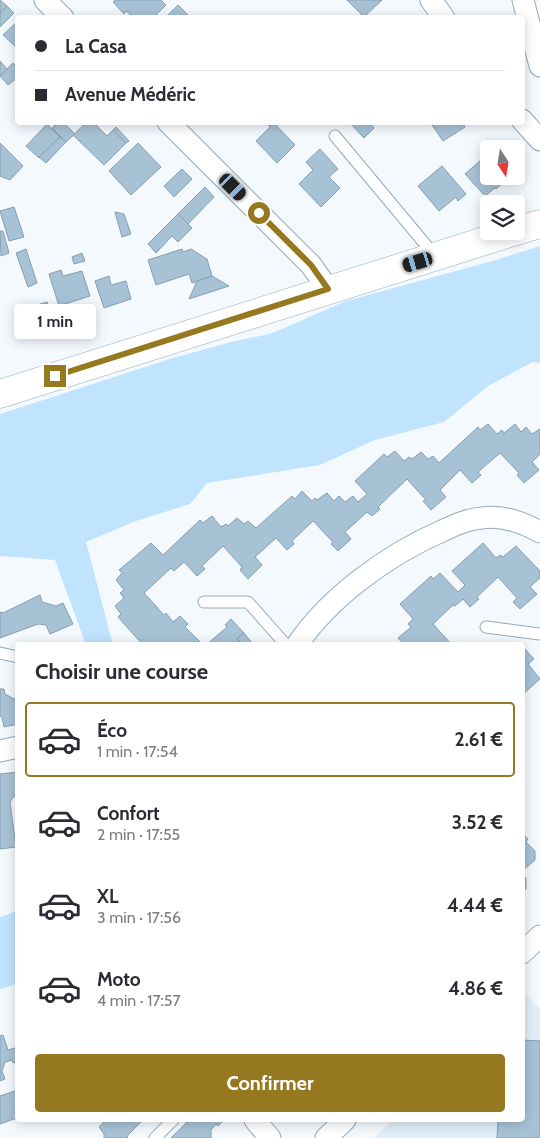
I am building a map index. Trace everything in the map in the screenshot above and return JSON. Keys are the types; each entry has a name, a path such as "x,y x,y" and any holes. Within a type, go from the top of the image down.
{"main road":[{"path":"525,228 540,224"},
{"path":"0,394 487,240"}],"street":[{"path":"45,0 60,15"},
{"path":"432,0 442,15"},
{"path":"523,0 540,66"},
{"path":"525,123 540,140"},
{"path":"171,125 311,265 328,289"},
{"path":"299,642 321,614 375,568 420,540 461,523 482,518 504,518 526,524 540,532"},
{"path":"0,751 15,748"},
{"path":"525,950 540,936"},
{"path":"257,1122 270,1138"},
{"path":"326,1138 344,1122"}],"lane":[{"path":"336,136 436,256"},
{"path":"204,602 248,602 283,642"},
{"path":"486,627 540,634"},
{"path":"0,654 15,656"},
{"path":"154,1138 171,1122"}],"shaded area":[{"path":"540,246 540,363 533,362 488,386 444,422 375,440 320,465 207,483 190,504 136,521 86,542 112,642 85,642 55,560 0,556 0,414 173,358 235,341 270,334 346,301"},
{"path":"15,912 15,985 0,989 0,917"},
{"path":"525,995 540,1009 540,1138 374,1138 391,1122 525,1122"}],"building":[{"path":"0,0 7,6 0,13"},
{"path":"115,0 161,0 166,5 156,15 131,15 126,11 124,14 113,2"},
{"path":"347,0 382,0 366,15 362,15"},
{"path":"178,5 188,15 168,15"},
{"path":"7,6 14,13 0,27 0,13"},
{"path":"15,24 15,46 3,35"},
{"path":"0,61 7,69 0,76"},
{"path":"13,63 15,65 15,79 8,85 0,76"},
{"path":"46,125 60,137 39,158 26,146"},
{"path":"55,125 66,125 75,134 66,142 52,128"},
{"path":"84,125 96,125 107,136 113,130 126,143 104,165 73,135"},
{"path":"268,125 276,125 295,145 277,163 256,141 270,127"},
{"path":"352,125 372,125 374,128 364,138"},
{"path":"432,125 464,125 465,127 443,141"},
{"path":"116,127 129,141 126,143 113,130"},
{"path":"60,137 66,142 46,163 39,157"},
{"path":"0,143 23,166 10,180 0,176"},
{"path":"138,143 161,167 131,195 109,171"},
{"path":"320,149 338,169 329,177 340,188 321,207 299,184 313,170 306,162"},
{"path":"480,161 480,185 500,185 484,195 465,174"},
{"path":"442,166 466,194 458,201 456,197 439,211 418,186"},
{"path":"182,169 192,179 174,197 164,186"},
{"path":"205,187 214,197 188,224 178,214"},
{"path":"14,207 24,237 9,241 0,211"},
{"path":"115,212 124,214 131,234 122,237"},
{"path":"178,214 192,228 178,242 172,236 156,253 148,244"},
{"path":"0,231 3,231 9,253 1,256"},
{"path":"26,249 37,283 28,287 16,253"},
{"path":"182,249 183,252 191,249 207,259 212,276 192,283 189,274 156,285 148,260"},
{"path":"82,253 85,261 74,264 72,257"},
{"path":"61,270 63,276 82,271 90,296 59,306 49,274"},
{"path":"109,276 111,285 126,281 131,299 104,308 95,281"},
{"path":"212,276 229,286 189,299 197,281"},
{"path":"47,302 53,321 30,329 22,308 32,305 35,315 42,312 40,304"},
{"path":"25,316 27,323 20,325 18,319"},
{"path":"52,322 54,328 31,336 30,329"},
{"path":"488,424 497,434 502,430 504,433 515,424 521,432 526,427 532,434 540,429 540,454 532,462 539,470 524,483 517,475 519,473 500,453 478,472 481,475 472,483 460,470 440,490 446,497 431,510 423,501 426,500 407,479 378,507 380,509 372,516 367,512 345,532 351,539 338,551 331,544 333,542 313,521 292,541 294,544 287,550 276,538 255,557 262,565 248,579 240,570 242,567 223,546 202,566 205,569 197,576 184,562 174,571 171,568 144,593 173,622 180,616 188,624 185,627 200,642 140,642 118,617 121,614 115,606 124,598 120,593 124,590 116,580 122,573 119,570 151,543 163,555 200,520 203,523 212,516 221,527 226,524 228,526 237,518 244,524 248,521 256,528 292,496 295,499 302,491 312,501 327,493 334,501 339,496 345,502 353,496 358,502 367,494 355,481 384,454 387,457 395,451 404,461 409,457 412,459 421,452 428,459 433,456 439,463 478,427 480,430"},
{"path":"483,543 496,558 500,555 503,557 516,546 540,571 540,578 530,587 537,594 520,609 513,602 517,598 498,577 477,597 479,599 470,607 463,599 455,606 453,605 433,624 449,642 401,642 398,638 411,627 408,624 413,619 400,604 431,576 433,579 440,573 458,592 465,585 452,571"},
{"path":"40,595 42,602 56,606 63,603 73,624 50,634 46,625 38,624 0,638 0,612 3,613"},
{"path":"231,619 244,633 237,639 240,642 210,642 227,627 225,625"},
{"path":"244,633 251,642 240,642 237,639"},
{"path":"525,649 534,659 528,664 540,679 525,692"},
{"path":"0,689 4,689 5,694 15,699 15,725 4,727 2,717 0,716"},
{"path":"15,772 15,796 10,802 15,847 0,849 0,774"},
{"path":"525,836 528,839 526,842 535,851 535,860 525,868"},
{"path":"3,1035 8,1050 15,1048 15,1062 13,1063 12,1060 5,1062 2,1071 5,1079 0,1081 0,1036"},
{"path":"525,1040 540,1041 540,1138 497,1138 498,1122 525,1122"},
{"path":"15,1091 15,1119 0,1124 0,1096"},
{"path":"104,1122 141,1122 127,1138 104,1138 104,1134 99,1127"},
{"path":"187,1122 222,1122 218,1126 216,1124 211,1130 211,1138 171,1138"}],"route":[{"path":"55,376 328,289 311,265 259,213"}]}
